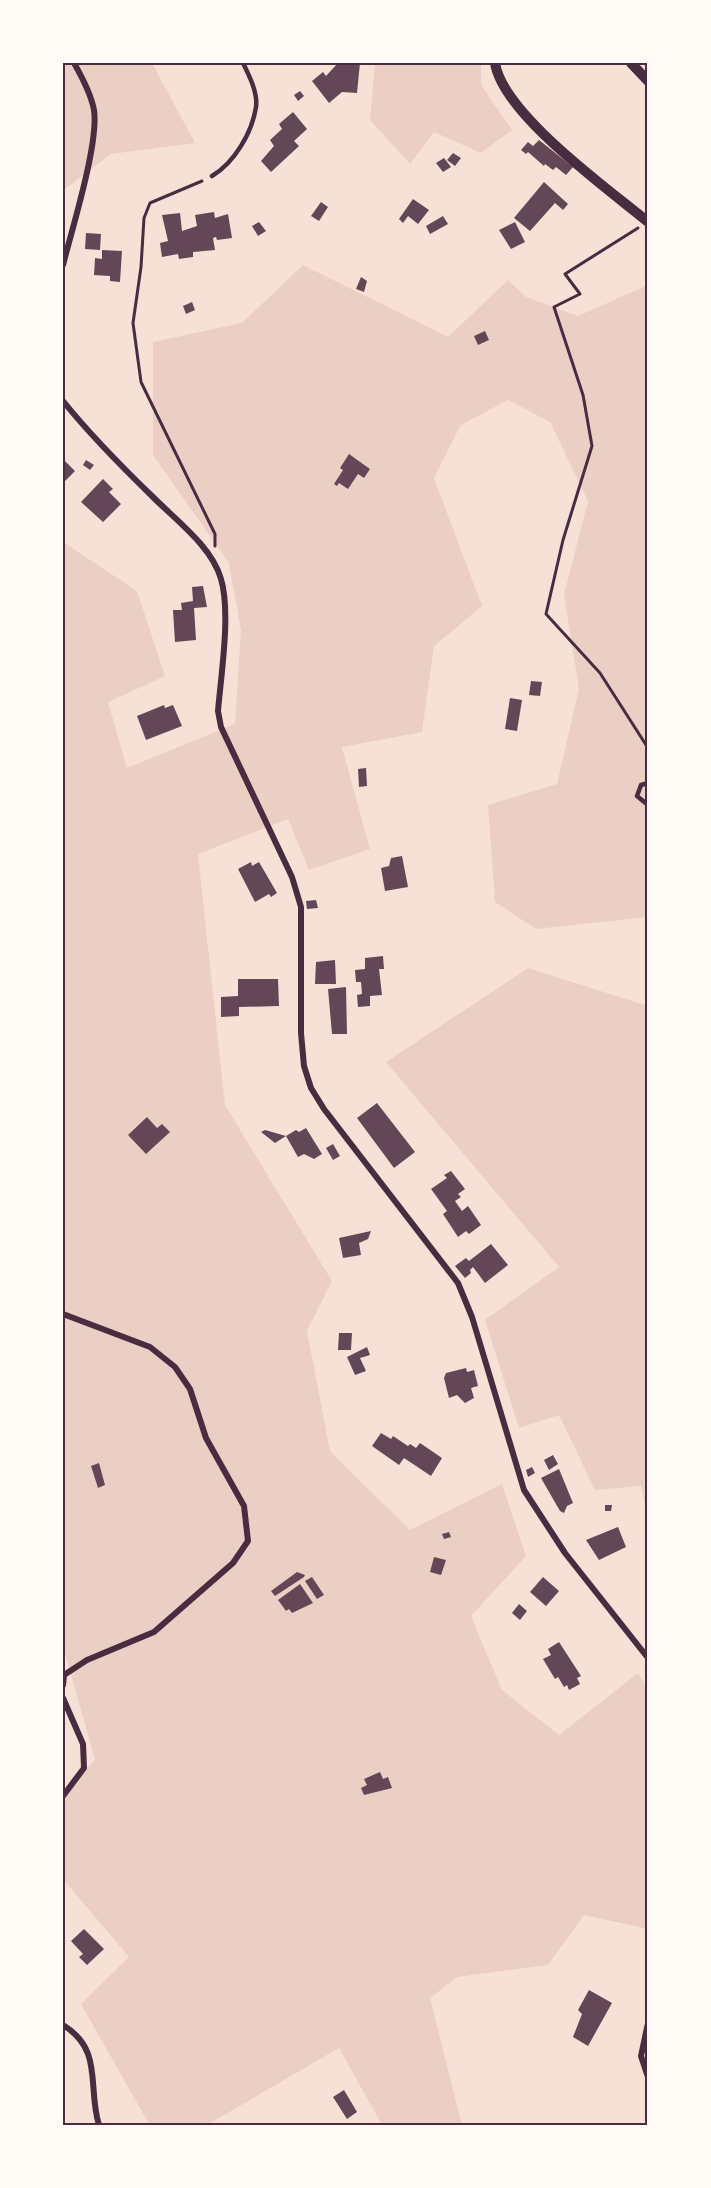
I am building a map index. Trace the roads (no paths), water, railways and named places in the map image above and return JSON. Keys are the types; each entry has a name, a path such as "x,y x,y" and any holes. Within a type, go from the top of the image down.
{"street":[{"path":"63,265 94,137 94,110 85,82 74,63"},
{"path":"495,63 508,94 531,123 648,222"},
{"path":"631,63 648,81"},
{"path":"63,401 93,437 195,540 221,578 225,603 218,711 221,727 292,877 301,907 301,1033 304,1066 311,1088 324,1109 458,1283 472,1317 524,1490 564,1553 648,1658"},
{"path":"63,1314 150,1347 175,1367 190,1389 206,1438 244,1506 248,1541 233,1563 154,1632 87,1660 64,1675 63,1685"},
{"path":"63,1698 83,1744 84,1768 63,1796"},
{"path":"648,2023 641,2056 648,2077"},
{"path":"63,2025 86,2044 91,2059 95,2112 99,2125"}],"lane":[{"path":"212,176 227,167 240,149 256,108 255,94 243,63"},
{"path":"648,783 641,785 637,796 648,805"}]}
